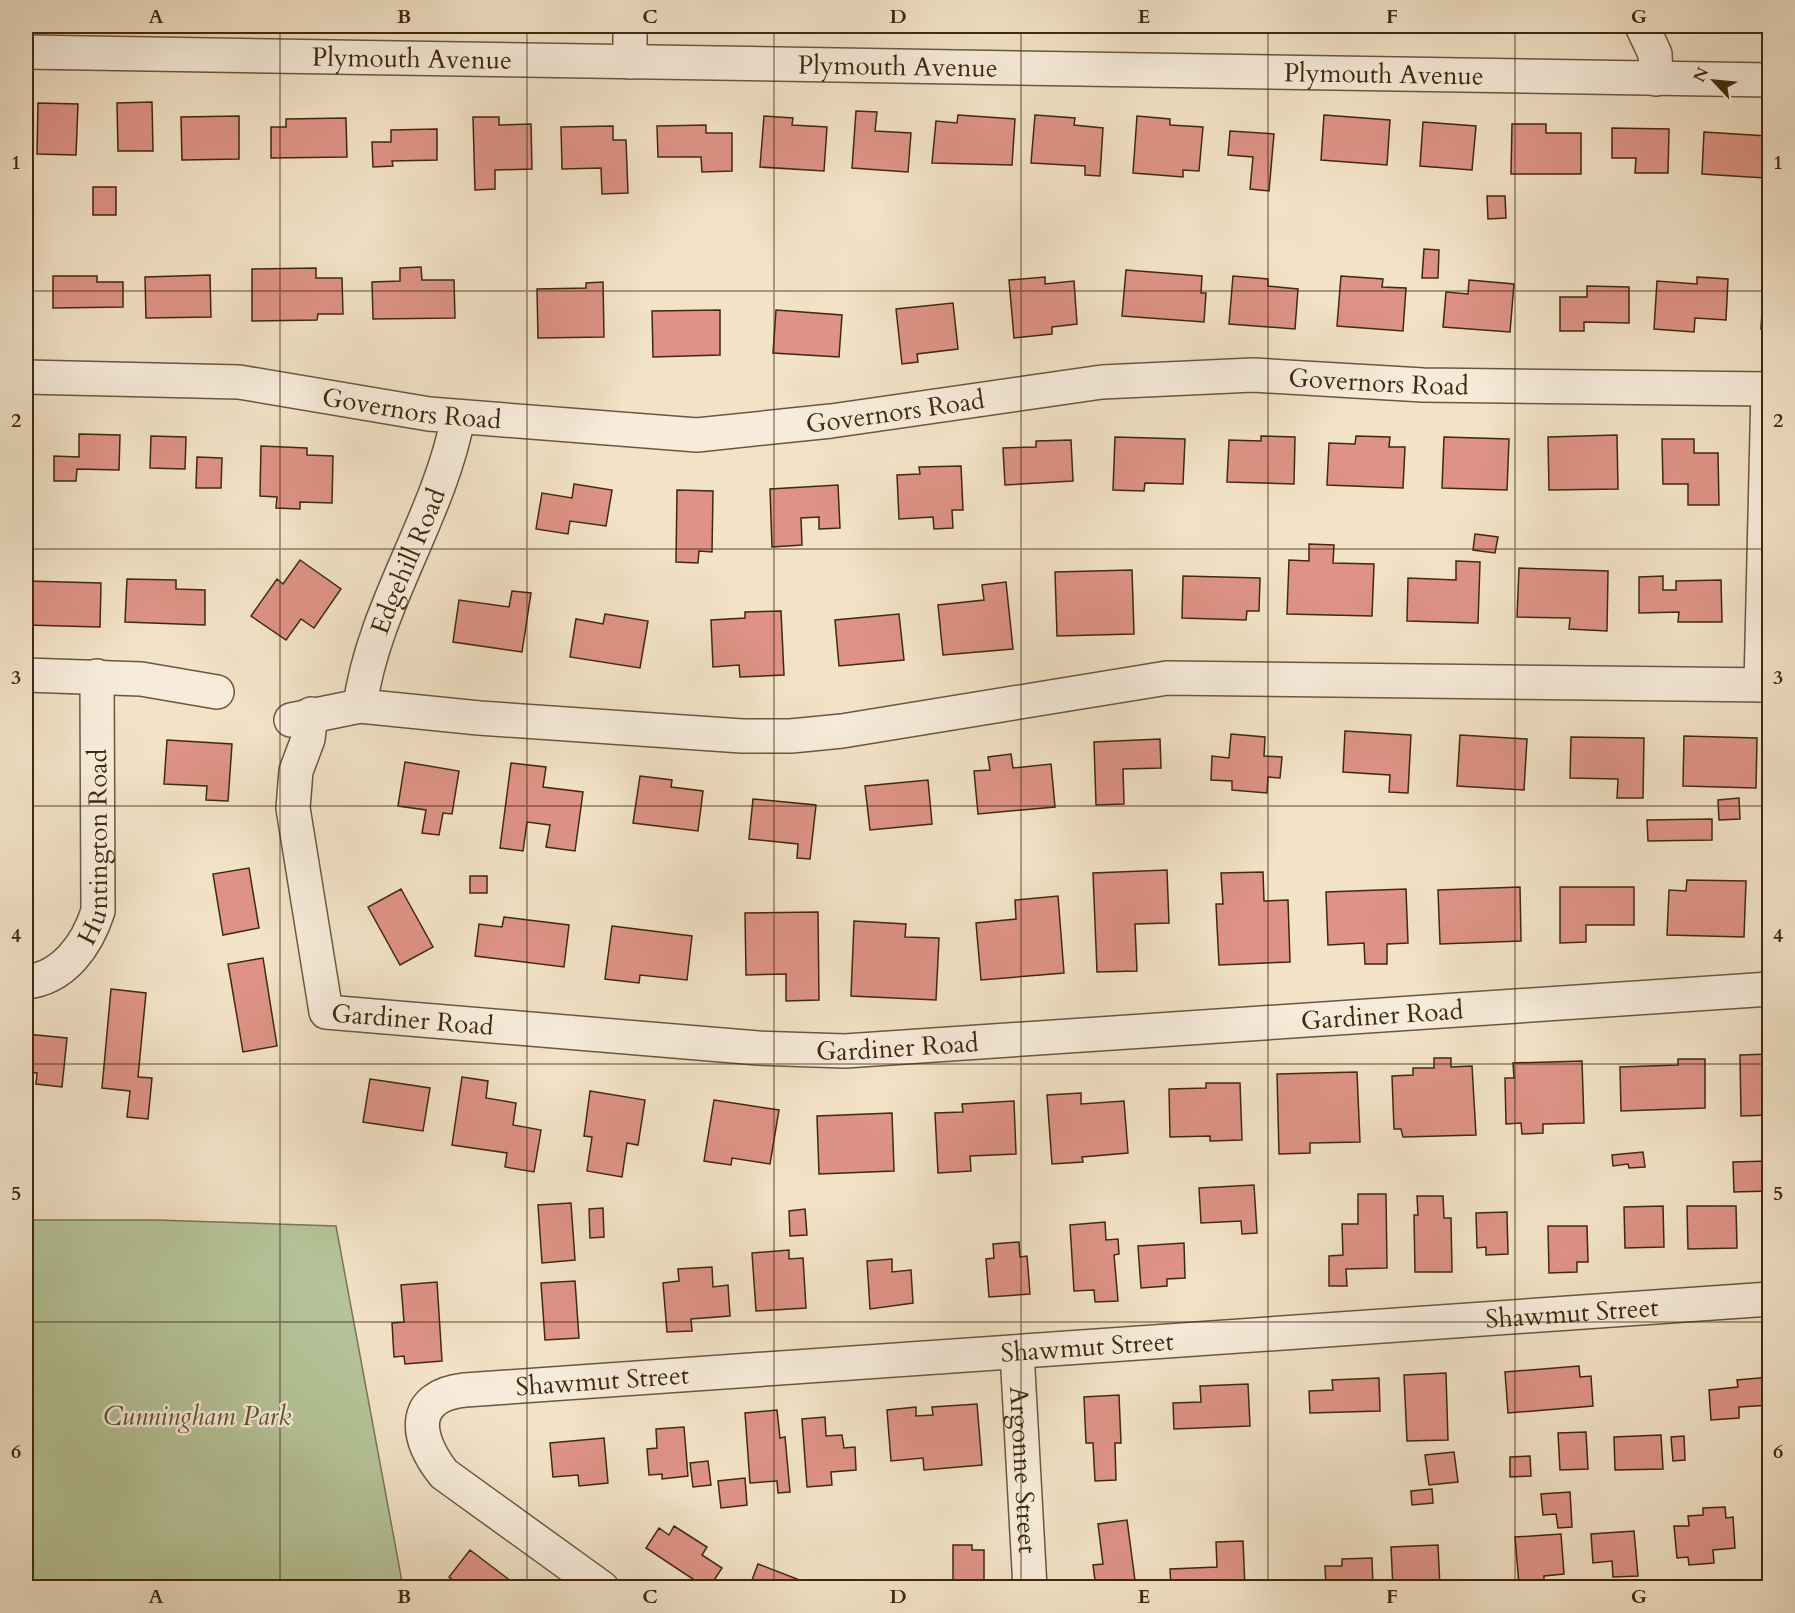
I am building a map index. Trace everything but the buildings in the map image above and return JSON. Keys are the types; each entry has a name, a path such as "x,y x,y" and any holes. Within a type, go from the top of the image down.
{"street":[{"path":"630,26 630,62"},
{"path":"1642,26 1655,54 1656,79"},
{"name":"Plymouth Avenue","path":"26,52 1770,80"},
{"name":"Governors Road","path":"26,377 239,382 458,417 697,435 831,421 1102,382 1253,375 1423,385 1769,389"},
{"path":"1765,685 1769,389"},
{"name":"Edgehill Road","path":"360,706 372,650 443,470 458,417"},
{"path":"26,675 141,679 217,692"},
{"name":"Huntington Road","path":"26,982 49,976 63,967 85,940 98,911 98,676"},
{"name":"Gardiner Road","path":"1765,685 1167,678 842,731 782,736 479,718 360,706 300,717 308,739 296,771 292,808 326,1012 758,1048 845,1051 1770,989"},
{"name":"Shawmut Street","path":"602,1587 444,1474 426,1448 422,1435 422,1423 426,1413 442,1395 465,1390 1770,1299"},
{"name":"Argonne Street","path":"1017,1352 1030,1587"}],"green space":[{"name":"Cunningham Park","path":"26,1220 156,1220 336,1226 403,1587 26,1587"}]}
